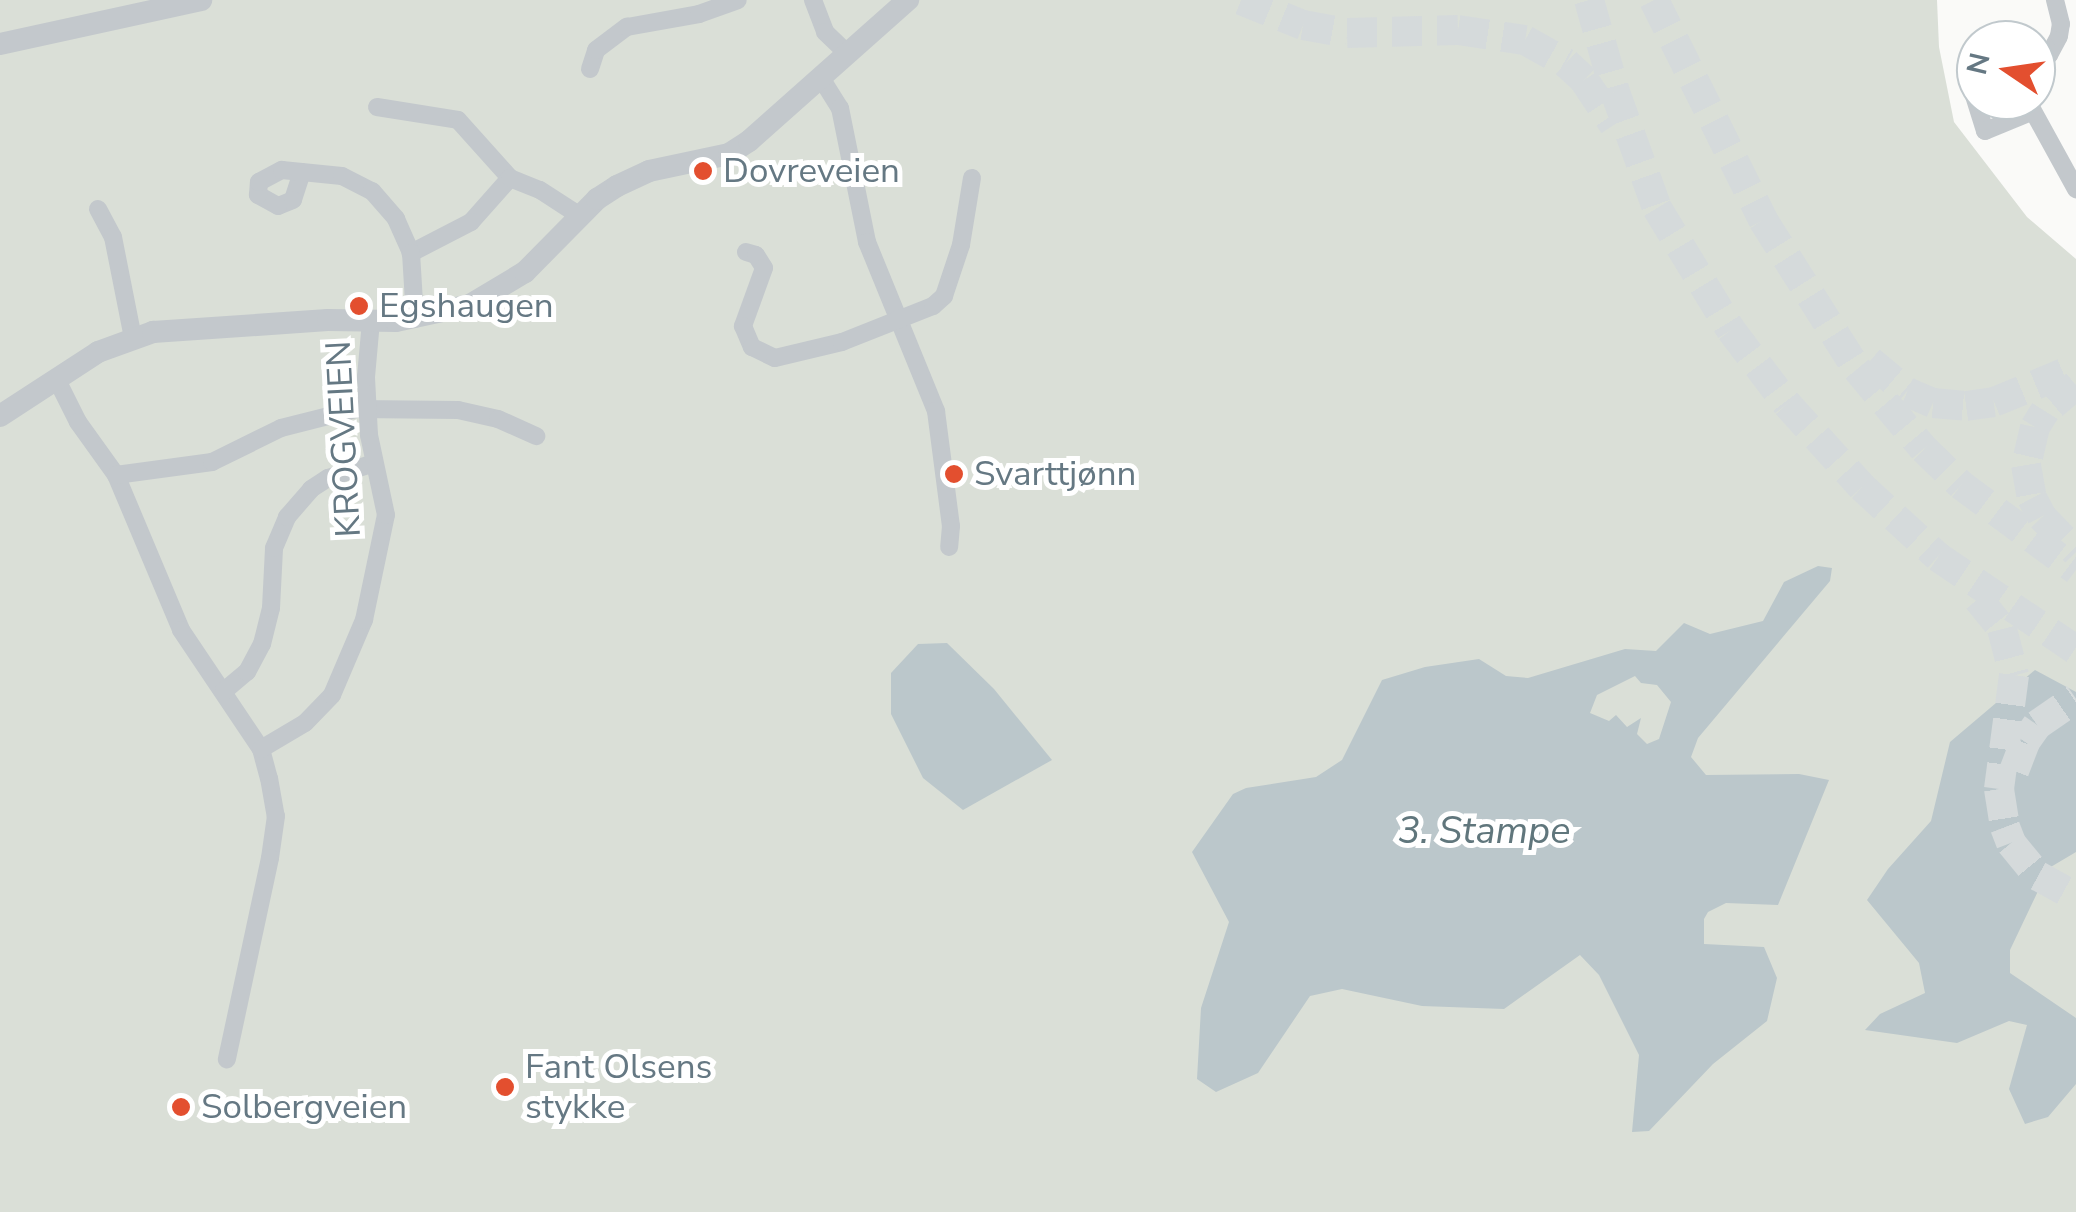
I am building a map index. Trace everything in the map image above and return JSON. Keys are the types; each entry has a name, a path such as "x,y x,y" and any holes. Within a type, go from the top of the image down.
{"street":[{"path":"0,44 202,0"},
{"path":"590,70 596,50 626,27 699,14 738,0"},
{"path":"813,0 826,32 847,53"},
{"path":"0,416 58,382 98,352 133,338 177,329 416,319 470,304 501,289 548,251 580,216 632,177 729,154 774,123 908,0"},
{"path":"2055,0 2059,36 2056,42"},
{"path":"822,78 840,108 867,242 902,318 936,411 951,526 949,548"},
{"path":"376,107 458,120 510,178 540,190 580,216"},
{"path":"1982,120 1985,131 2004,120"},
{"path":"2037,120 2076,189"},
{"path":"302,172 342,176 372,190 396,219 412,253 416,319"},
{"path":"412,253 471,222 510,178"},
{"path":"746,252 756,255 764,268 743,326 745,336 762,355 775,358 804,352 933,306 944,296 961,245 972,178"},
{"path":"98,210 113,237 133,338"},
{"name":"KROGVEIEN","path":"261,750 290,734 320,710 342,679 358,638 385,532 383,495 374,463 368,409 371,321"},
{"path":"58,382 78,422 116,476 180,630 261,750 274,807 274,834 227,1059"},
{"path":"116,476 212,462 281,428 368,409 458,410 498,419 536,436"},
{"path":"224,691 247,672 262,644 271,608 274,548 299,500 328,478 374,463"}],"shaded area":[{"path":"0,0 1937,0 1939,47 1954,122 2027,217 2076,259 2076,1212 0,1212"}],"water":[{"name":"3. Stampe","path":"1818,566 1832,568 1830,581 1698,738 1691,757 1706,775 1799,774 1829,780 1778,905 1726,903 1708,912 1704,919 1704,944 1764,947 1777,978 1767,1021 1713,1064 1649,1131 1632,1132 1639,1055 1599,975 1580,955 1504,1009 1422,1006 1342,989 1310,996 1258,1073 1216,1092 1197,1079 1201,1008 1229,922 1192,852 1233,794 1246,788 1316,777 1342,760 1382,680 1425,667 1479,659 1506,676 1528,678 1625,649 1656,651 1684,623 1710,634 1763,621 1784,582","holes":["1635,676 1641,683 1657,685 1671,702 1659,739 1647,744 1637,734 1641,718 1627,727 1616,715 1609,721 1590,713 1597,695"]},
{"path":"947,643 994,689 1052,760 963,810 923,778 891,714 891,673 918,644"},
{"path":"2035,670 2076,692 2076,852 2049,868 2010,950 2010,973 2076,1018 2076,1084 2048,1117 2025,1124 2009,1089 2027,1025 2009,1021 1957,1043 1865,1030 1880,1014 1925,993 1919,963 1867,900 1888,869 1931,821 1950,742"}],"tunnel":[{"path":"1241,0 1303,25 1347,33 1458,30 1525,40 1566,63 1584,80 1614,125"},
{"path":"1589,0 1615,92 1657,208 1731,330 1787,404 1862,487 1938,557 2076,650"},
{"path":"1654,0 1763,220 1857,369 1924,449 1961,485 2076,570"},
{"path":"1870,361 1907,392 1933,403 1966,406 1994,402 2076,368"},
{"path":"2076,385 2045,411 2035,427 2026,465 2032,498 2042,517 2076,552"},
{"path":"1978,599 2002,629 2014,675 1999,789 2005,827 2011,843 2038,876 2076,897"},
{"path":"2014,771 2025,742 2037,725 2076,698"}],"place":[{"name":"Dovreveien","path":"703,171"},
{"name":"Egshaugen","path":"359,306"},
{"name":"Svarttjønn","path":"954,474"},
{"name":"Fant Olsens stykke","path":"505,1087"},
{"name":"Solbergveien","path":"181,1107"}]}
